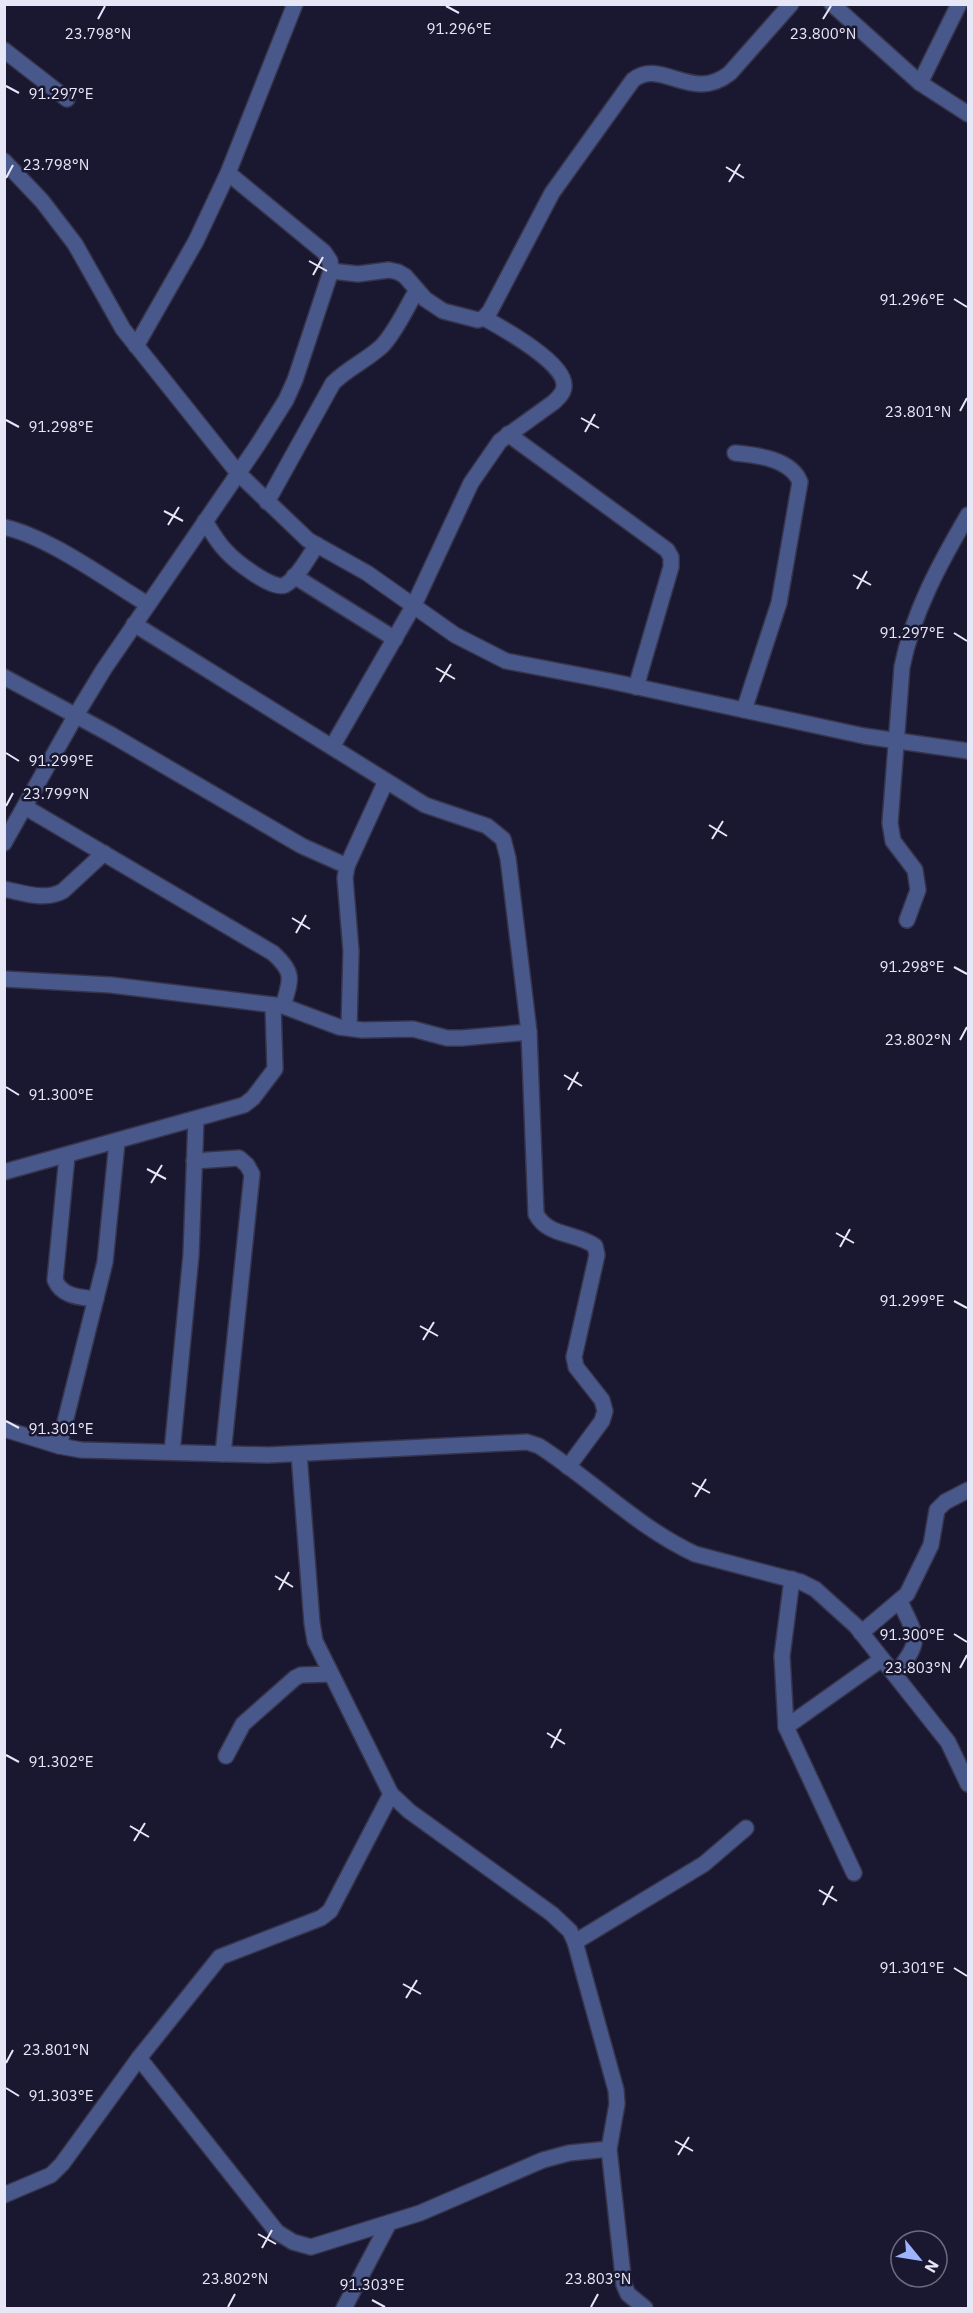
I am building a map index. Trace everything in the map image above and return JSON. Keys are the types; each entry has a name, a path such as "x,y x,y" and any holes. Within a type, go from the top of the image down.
{"street":[{"path":"136,346 196,241 228,173 295,4"},
{"path":"331,271 358,274 379,271 398,272 405,276 433,306 443,311 478,320 484,318 490,311 552,193 633,80 641,74 651,73 697,85 721,81 790,4"},
{"path":"920,83 959,4"},
{"path":"842,8 920,83 969,114"},
{"path":"4,50 67,99"},
{"path":"4,161 42,201 75,244 123,329 238,473 309,540 367,573 454,635 506,661 864,736 969,751"},
{"path":"4,843 76,715 147,604 286,400 295,380 331,271 330,261 324,252 228,173"},
{"path":"267,502 333,383 342,374 380,348 389,338 417,290"},
{"path":"332,747 414,605 471,483 500,441 561,395 564,386 561,375 528,343 484,318"},
{"path":"508,434 667,550 671,557 671,567 636,687"},
{"path":"735,453 766,457 792,470 801,482 779,603 744,710"},
{"path":"908,920 918,890 915,870 893,841 890,823 895,740 906,649 932,578 969,515"},
{"path":"205,521 228,554 267,583 282,586 294,576 317,545"},
{"path":"4,527 20,531 52,547 147,604"},
{"path":"294,576 395,639"},
{"path":"134,624 425,805 487,826 503,839 508,858 529,1032 536,1214 541,1223 550,1229 587,1240 595,1246 597,1255 574,1357 576,1367 602,1400 605,1411 602,1421 568,1467"},
{"path":"4,677 76,715 302,846 347,866"},
{"path":"350,1028 351,951 345,878 347,866 386,781"},
{"path":"4,1173 244,1105 271,1076 276,1061 278,1005 291,979 287,965 273,953 25,807"},
{"path":"4,890 47,897 55,895 63,891 104,853"},
{"path":"4,979 111,985 278,1005 339,1027 362,1030 413,1029 454,1038 529,1032"},
{"path":"172,1452 191,1255 195,1119"},
{"path":"59,1446 105,1262 117,1142"},
{"path":"67,1156 55,1280 58,1288 64,1293 96,1299"},
{"path":"194,1161 239,1158 252,1174 223,1454"},
{"path":"4,1429 59,1446 81,1450 299,1454 527,1442 539,1446 648,1528 680,1547 695,1554 792,1579 815,1589 843,1613 861,1633 948,1742 969,1784"},
{"path":"299,1454 315,1641 391,1794 409,1811 552,1914 570,1931 575,1942 616,2090 617,2104 609,2150 624,2285 632,2299 645,2308"},
{"path":"861,1633 907,1594 931,1545 937,1510 945,1502 969,1490"},
{"path":"792,1579 782,1656 786,1727 854,1873"},
{"path":"895,1675 915,1644 915,1633 900,1602"},
{"path":"786,1727 882,1659"},
{"path":"226,1756 243,1724 295,1678 301,1675 331,1674"},
{"path":"4,2195 51,2175 62,2164 140,2058 220,1957 321,1918 330,1911 391,1794"},
{"path":"575,1942 704,1864 746,1828"},
{"path":"140,2058 277,2232 294,2242 311,2247 420,2213 543,2160 569,2153 609,2150"},
{"path":"344,2308 389,2223"}]}
